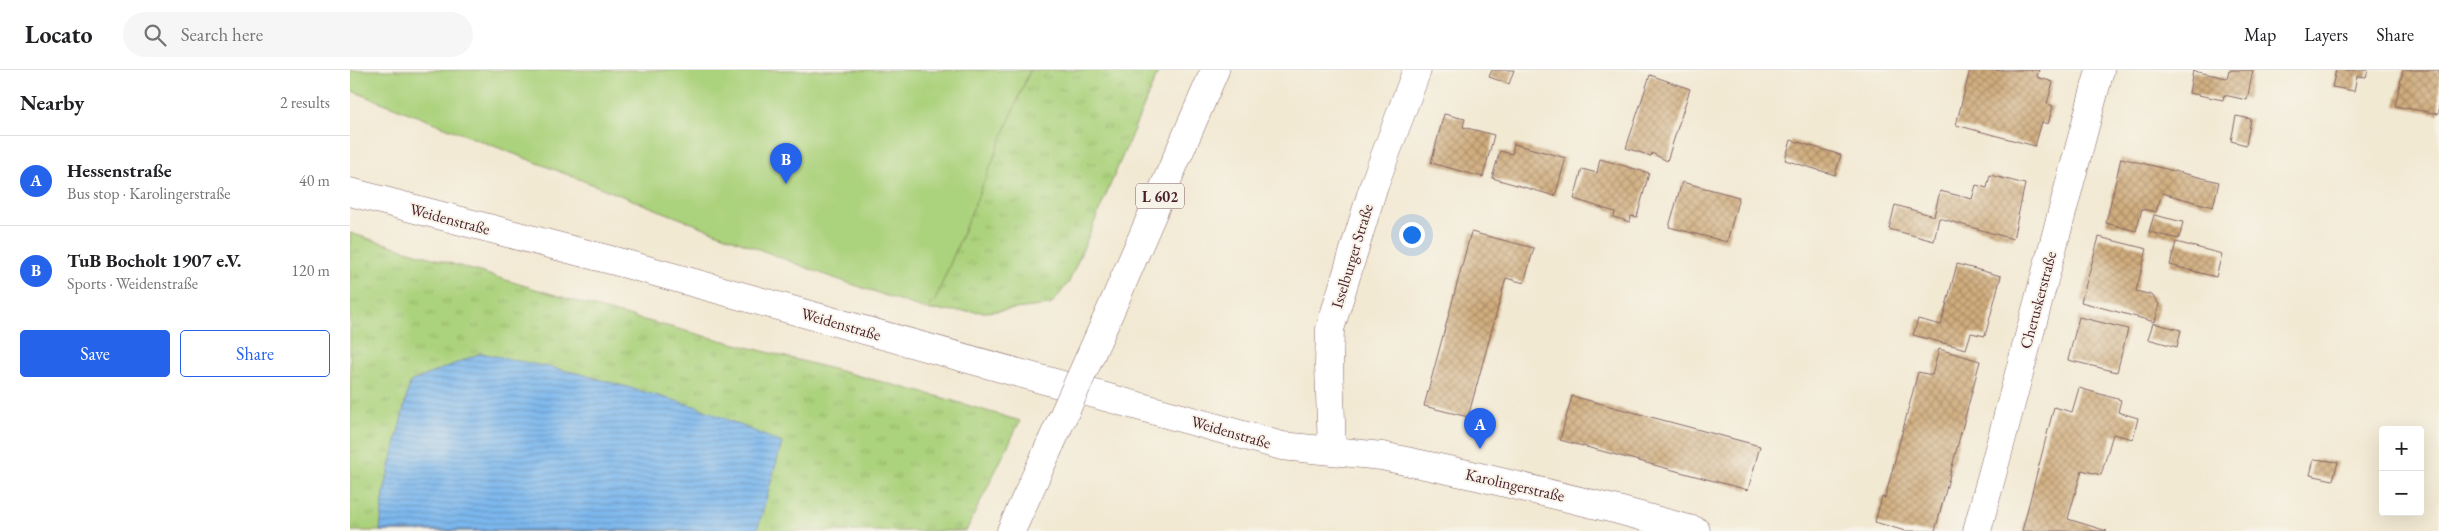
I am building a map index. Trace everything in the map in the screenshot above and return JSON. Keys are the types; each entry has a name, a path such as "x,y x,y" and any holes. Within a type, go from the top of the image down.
{"street":[{"name":"L 602","path":"1011,531 1105,323 1214,70"},
{"name":"Isselburger Straße","path":"1332,450 1329,365 1330,329 1374,185 1417,70"},
{"name":"Cheruskerstraße","path":"1977,531 2100,70"},
{"name":"Weidenstraße","path":"350,192 626,264 1282,446 1332,450"},
{"name":"Karolingerstraße","path":"1332,450 1382,456 1472,475 1616,520 1696,531"}],"green space":[{"path":"350,70 1030,70 934,303 931,302 928,310 828,276 350,90"},
{"path":"1030,70 1159,70 1069,282 1051,305 987,312 928,310"},
{"path":"350,233 605,310 940,397 1020,421 966,531 350,531"}],"water":[{"path":"481,353 577,373 698,407 782,443 757,531 380,531 384,492 410,382"}],"building":[{"path":"1492,70 1514,70 1509,84 1489,77"},
{"path":"1970,70 2039,70 2037,77 2053,82 2047,104 2053,106 2048,124 2042,122 2035,146 1956,125"},
{"path":"2229,70 2253,70 2247,100 2224,95 2223,100 2189,93 2193,71 2227,78"},
{"path":"2336,70 2368,70 2366,77 2357,76 2354,91 2332,87"},
{"path":"2403,70 2439,70 2439,114 2395,106"},
{"path":"1650,75 1690,89 1667,161 1652,153 1651,156 1626,148"},
{"path":"1444,114 1465,119 1463,127 1494,135 1483,177 1431,163"},
{"path":"2236,116 2251,119 2246,145 2231,141"},
{"path":"1791,140 1841,155 1835,175 1785,160"},
{"path":"1514,144 1566,158 1555,196 1492,178 1500,151 1512,154"},
{"path":"2121,158 2219,182 2213,207 2162,193 2156,212 2142,209 2136,231 2106,223"},
{"path":"1600,159 1649,173 1637,217 1631,216 1630,222 1614,217 1615,212 1574,199 1582,169 1597,173"},
{"path":"1990,175 2025,184 2013,239 1939,218 1934,241 1889,229 1895,205 1934,216 1940,191 1972,199 1976,185 1987,188"},
{"path":"1682,182 1739,197 1727,242 1669,227"},
{"path":"2154,215 2183,222 2179,239 2149,232"},
{"path":"1471,232 1534,248 1524,283 1506,278 1468,417 1424,406"},
{"path":"2099,237 2147,249 2136,291 2152,295 2159,304 2155,322 2081,302"},
{"path":"2176,242 2222,254 2216,277 2170,265"},
{"path":"1957,264 2001,276 1985,336 1971,333 1966,349 1913,335 1918,319 1941,325"},
{"path":"2079,317 2128,329 2117,372 2068,360"},
{"path":"2153,323 2181,330 2177,347 2148,339"},
{"path":"1939,349 1980,361 1935,531 1905,531 1875,522 1882,497 1885,498 1918,372 1932,375"},
{"path":"2079,388 2121,400 2118,412 2138,418 2133,439 2113,434 2101,475 2082,470 2068,519 2107,531 2022,531 2054,407 2072,412"},
{"path":"1572,396 1760,446 1748,490 1560,440"},
{"path":"2314,459 2338,462 2333,480 2310,475"}],"place":[{"name":"TuB Bocholt 1907 e.V.","path":"786,184"},
{"name":"Hessenstraße","path":"1480,449"}]}
